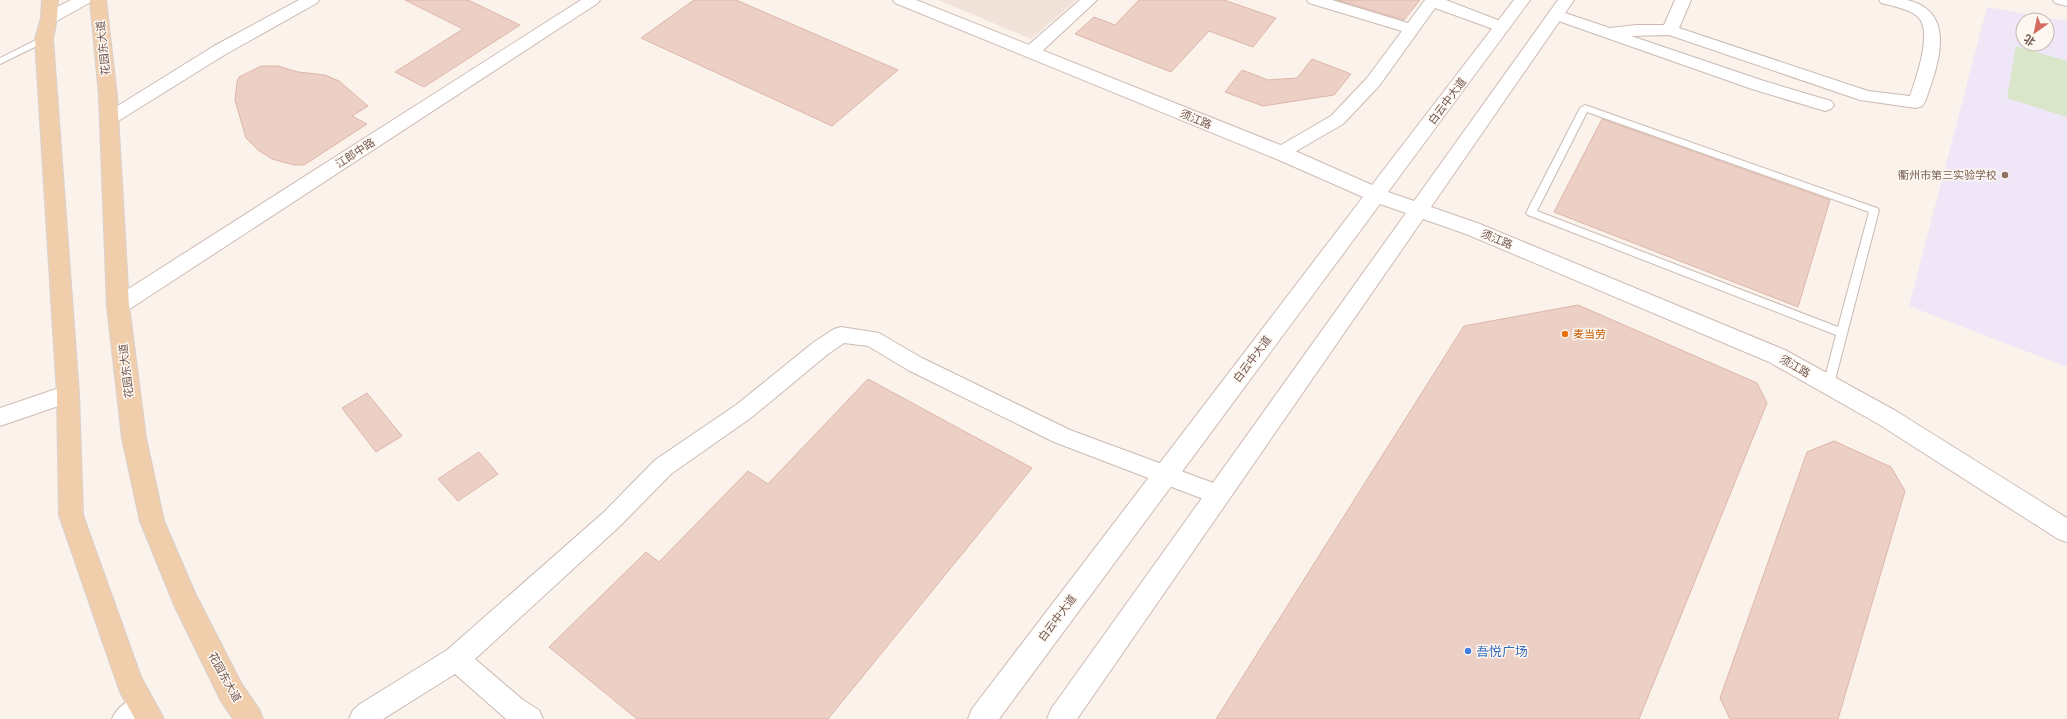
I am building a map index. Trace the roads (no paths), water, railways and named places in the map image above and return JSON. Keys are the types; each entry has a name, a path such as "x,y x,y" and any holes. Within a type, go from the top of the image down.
{"main road":[{"path":"83,0 51,5 44,39 68,394 71,515 130,683 139,715"},
{"name":"花园东大道","path":"98,0 109,119 118,306 134,438 152,521 184,599 232,692 249,719"},
{"name":"江郎中路","path":"118,306 592,0"},
{"name":"须江路","path":"901,0 1280,153 1376,195 1473,229 1777,356 1888,418 2067,531"},
{"name":"白云中大道","path":"982,719 1522,0"},
{"path":"2061,0 2067,1"},
{"path":"1061,719 1561,7"},
{"path":"0,417 68,394"}],"street":[{"path":"109,119 220,50 311,0"},
{"path":"1031,52 1089,0"},
{"path":"1315,0 1412,29"},
{"path":"1280,153 1337,120 1372,82 1435,0 1442,5 1502,27"},
{"path":"1670,30 1683,0"},
{"path":"1609,33 1636,30 1670,30 1866,96 1916,102 1925,78 1933,30 1930,19 1922,11 1887,0"},
{"path":"1561,7 1609,33 1751,83 1825,105"},
{"path":"362,719 369,713 456,659 612,519 663,467 744,411 821,348 841,335 872,339 916,364 1062,436 1219,495"},
{"path":"456,659 514,709 530,719"}],"lane":[{"path":"0,61 44,39"},
{"path":"1829,385 1874,210 1585,108 1531,213 1842,333"}],"place":[{"name":"衢州市第三实验学校","path":"2005,175"},
{"name":"麦当劳","path":"1565,334"},
{"name":"吾悦广场","path":"1468,651"}]}
